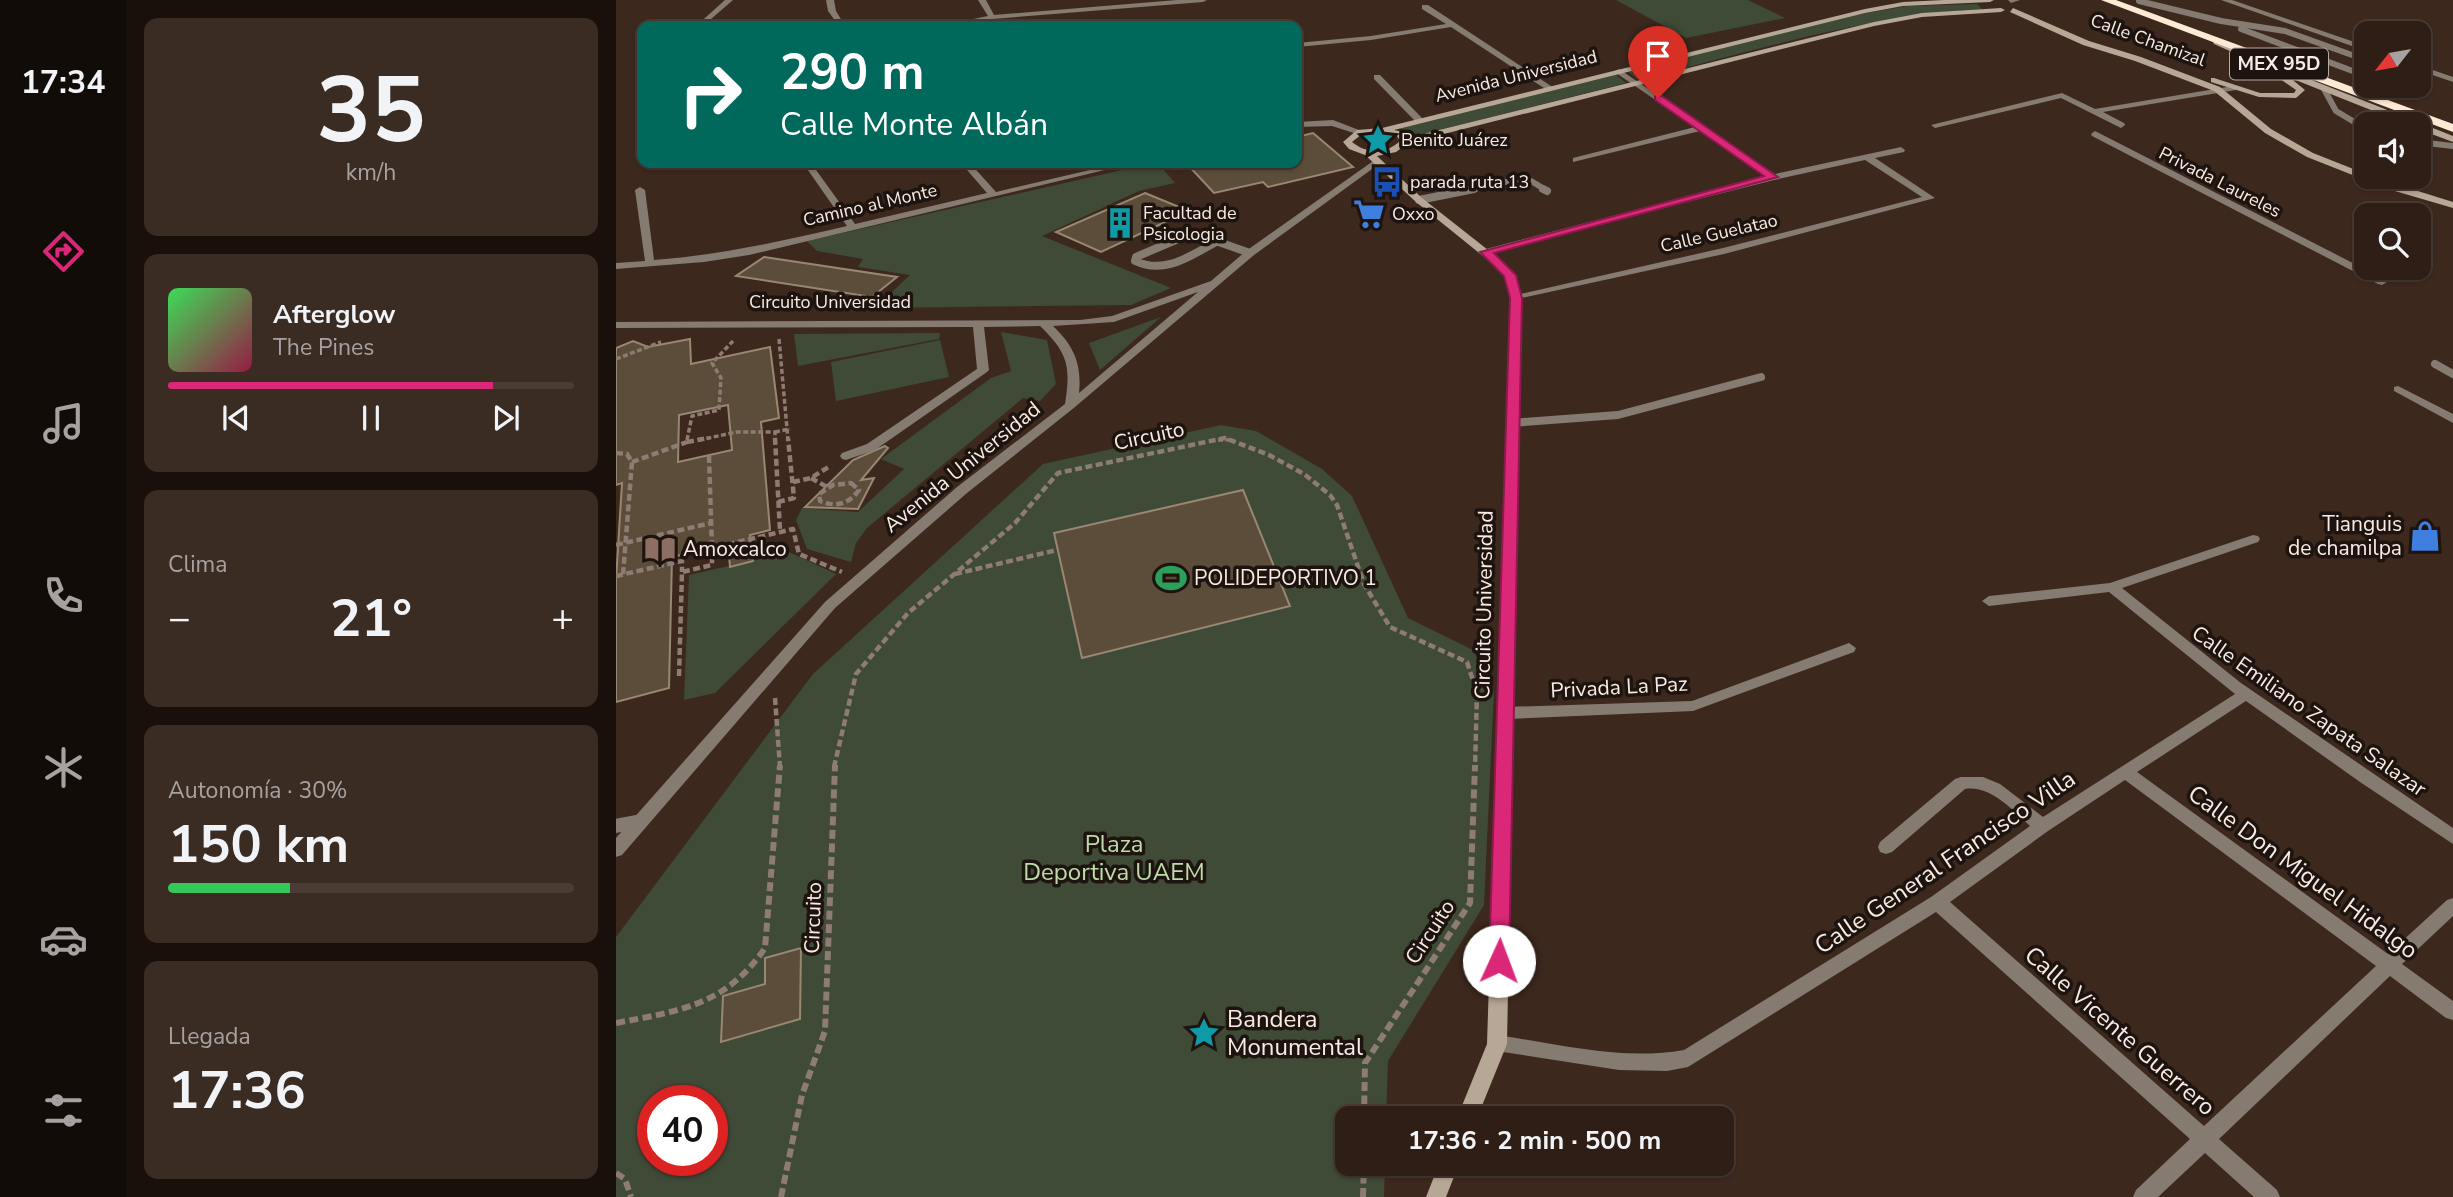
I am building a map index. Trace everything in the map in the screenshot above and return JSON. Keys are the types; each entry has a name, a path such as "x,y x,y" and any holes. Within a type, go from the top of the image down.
{"highway":[{"name":"MEX 95D","path":"2105,0 2453,128"},
{"name":"MEX 95D","path":"2137,1 2354,80"},
{"name":"MEX 95D","path":"2405,98 2453,116"}],"street":[{"path":"705,21 729,0"},
{"path":"830,0 832,11 839,21"},
{"path":"982,0 992,18"},
{"path":"974,21 1146,3 1203,0"},
{"path":"2225,0 2354,45"},
{"path":"1987,1 1987,7 2001,10"},
{"name":"Avenida Universidad","path":"1360,132 1385,130 1865,11 1903,4 1987,1"},
{"name":"Avenida Universidad","path":"616,850 830,605 962,490 1071,405 1250,253 1372,157 1394,150 1405,141 1874,24 1922,15 2001,10 2013,3"},
{"name":"Calle Chamizal","path":"2013,3 2100,41 2233,88 2281,98 2296,96 2301,90 2262,62"},
{"name":"Calle Chamizal","path":"2013,3 2086,43 2138,59 2217,89 2268,131 2310,155 2391,187 2453,205"},
{"path":"1425,7 1550,88"},
{"path":"1302,45 1452,24"},
{"path":"2206,38 2382,112"},
{"path":"1619,71 1773,177"},
{"path":"2431,72 2453,80"},
{"path":"2431,79 2453,74"},
{"path":"1377,76 1419,120"},
{"path":"1934,124 2062,95 2096,111 2233,88"},
{"name":"Privada Laureles","path":"2096,111 2121,125 2095,134 2100,139 2382,282"},
{"path":"1302,125 1333,123 1360,132"},
{"path":"1576,160 1700,128"},
{"path":"1385,130 1400,134 1405,141"},
{"path":"2431,131 2453,139"},
{"name":"Circuito Universidad","path":"1360,132 1349,138 1349,146 1372,157 1419,200 1486,252 1510,275 1516,298 1497,1044 1472,1106"},
{"path":"1486,252 1773,177 1901,150"},
{"name":"Calle Guelatao","path":"1516,298 1724,251 1930,198 1865,156"},
{"path":"811,168 853,228"},
{"path":"970,168 993,194"},
{"name":"Camino al Monte","path":"616,266 749,252 1108,168"},
{"path":"640,190 650,264"},
{"name":"Circuito Universidad","path":"617,326 1044,324 1114,319 1216,282"},
{"path":"846,456 871,447 983,370 978,324"},
{"path":"1044,324 1066,344 1076,373 1071,405"},
{"path":"2398,389 2453,419"},
{"path":"1989,601 2112,587 2253,539"},
{"name":"Calle Emiliano Zapata Salazar","path":"2112,587 2166,634 2244,695 2453,837"},
{"name":"Privada La Paz","path":"1507,713 1693,706 1849,648"},
{"name":"Calle General Francisco Villa","path":"1497,1044 1638,1063 1671,1063 1702,1051 1937,902 2042,826 2244,695"},
{"name":"Calle Don Miguel Hidalgo","path":"2124,771 2453,1012"},
{"path":"1886,847 1961,783 1968,781 1990,786 2042,826"},
{"name":"Calle Vicente Guerrero","path":"1937,902 2270,1197"},
{"path":"2143,1197 2453,905"},
{"path":"1436,1197 1444,1176"}],"lane":[{"path":"2137,1 2221,21 2285,31 2354,56"},
{"path":"2221,21 2354,71"},
{"path":"2324,89 2336,111 2354,122"},
{"path":"2431,143 2453,146"},
{"path":"1419,200 1527,178 1547,191"},
{"path":"1216,242 1163,268 1143,266 1135,261 1136,257 1190,234 1216,242 1250,253"},
{"path":"2435,364 2453,374"},
{"path":"1511,423 1618,415 1761,377"},
{"path":"616,827 641,821"}],"path":[{"path":"616,359 657,345 679,325"},
{"path":"687,442 692,416 719,411 721,377 712,363 749,325"},
{"path":"777,325 790,429 794,498 778,502"},
{"path":"632,462 687,442 737,432 775,432 790,429"},
{"path":"775,432 780,532"},
{"name":"Circuito","path":"781,1197 802,1095 825,1031 835,768 856,674 908,613 1015,523 1058,473 1225,438 1247,443 1308,477 1336,502 1349,550 1366,589 1391,629 1467,662 1477,693 1470,903 1365,1063 1364,1106"},
{"path":"616,453 627,454 632,462 623,575"},
{"path":"682,572 712,565 709,456"},
{"path":"793,482 811,478 846,456"},
{"path":"811,478 827,487 846,482 855,484 859,490 849,501 829,505 819,498 827,487"},
{"path":"616,545 711,523"},
{"path":"712,548 793,529 800,554 842,572"},
{"path":"954,574 1057,550"},
{"path":"616,576 682,561 679,676"},
{"path":"616,1023 698,1007 732,987 755,965 765,948 780,767 774,669"},
{"path":"616,1173 625,1179 631,1197"},
{"path":"1363,1197 1364,1176"}],"green space":[{"path":"1616,0 1748,0 1785,18 1686,38"},
{"path":"1977,4 1982,9 1852,27 1638,80 1627,71 1853,15 1908,6"},
{"path":"1616,75 1626,83 1412,137 1400,128"},
{"path":"1131,168 1162,168 1175,183 1139,191 1042,236 1171,288 1131,305 875,308 910,275 858,267 863,259 817,251 807,241"},
{"path":"1161,317 1100,370 1089,343"},
{"path":"1001,332 1047,340 1056,384 1040,401 1023,398 867,528 856,543 851,562 807,549 796,520 802,508 858,512 904,469 881,459 991,378 1011,371"},
{"path":"940,333 939,339 798,366 794,334"},
{"path":"940,340 949,377 836,401 831,362"},
{"name":"Plaza Deportiva UAEM","path":"1221,425 1256,431 1322,469 1352,496 1408,618 1473,650 1494,691 1484,905 1388,1061 1386,1106 1335,1106 1335,1176 1385,1176 1384,1197 616,1197 616,937 813,674 1043,464"},
{"path":"789,552 836,574 715,693 684,700 689,575"}],"building":[{"path":"1313,133 1353,167 1268,187 1263,182 1214,193 1191,168 1302,168 1302,136"},
{"name":"Facultad de Psicologia","path":"1145,193 1189,211 1101,252 1056,232"},
{"path":"764,257 897,277 872,297 736,276"},
{"path":"690,339 691,364 770,347 779,418 761,422 770,530 750,535 753,561 730,567 728,544 672,557 669,688 616,702 616,580 622,483 616,485 616,348 633,341 648,347","holes":["728,405 732,450 678,462 679,415"]},
{"path":"885,446 888,448 861,480 874,478 858,509 805,507 853,460"},
{"name":"POLIDEPORTIVO 1","path":"1243,490 1290,606 1082,658 1054,533"},
{"path":"801,948 800,1019 721,1042 723,996 765,984 765,958"}],"place":[{"name":"Benito Juárez","path":"1378,140"},
{"name":"parada ruta 13","path":"1387,182"},
{"name":"Oxxo","path":"1369,214"},
{"name":"Facultad de Psicologia","path":"1120,223"},
{"name":"Tianguis de chamilpa","path":"2425,536"},
{"name":"Amoxcalco","path":"660,549"},
{"name":"POLIDEPORTIVO 1","path":"1171,578"},
{"name":"Bandera Monumental","path":"1204,1033"}],"route":[{"path":"1499,961 1516,298 1510,275 1486,252 1773,177 1658,98"}]}
